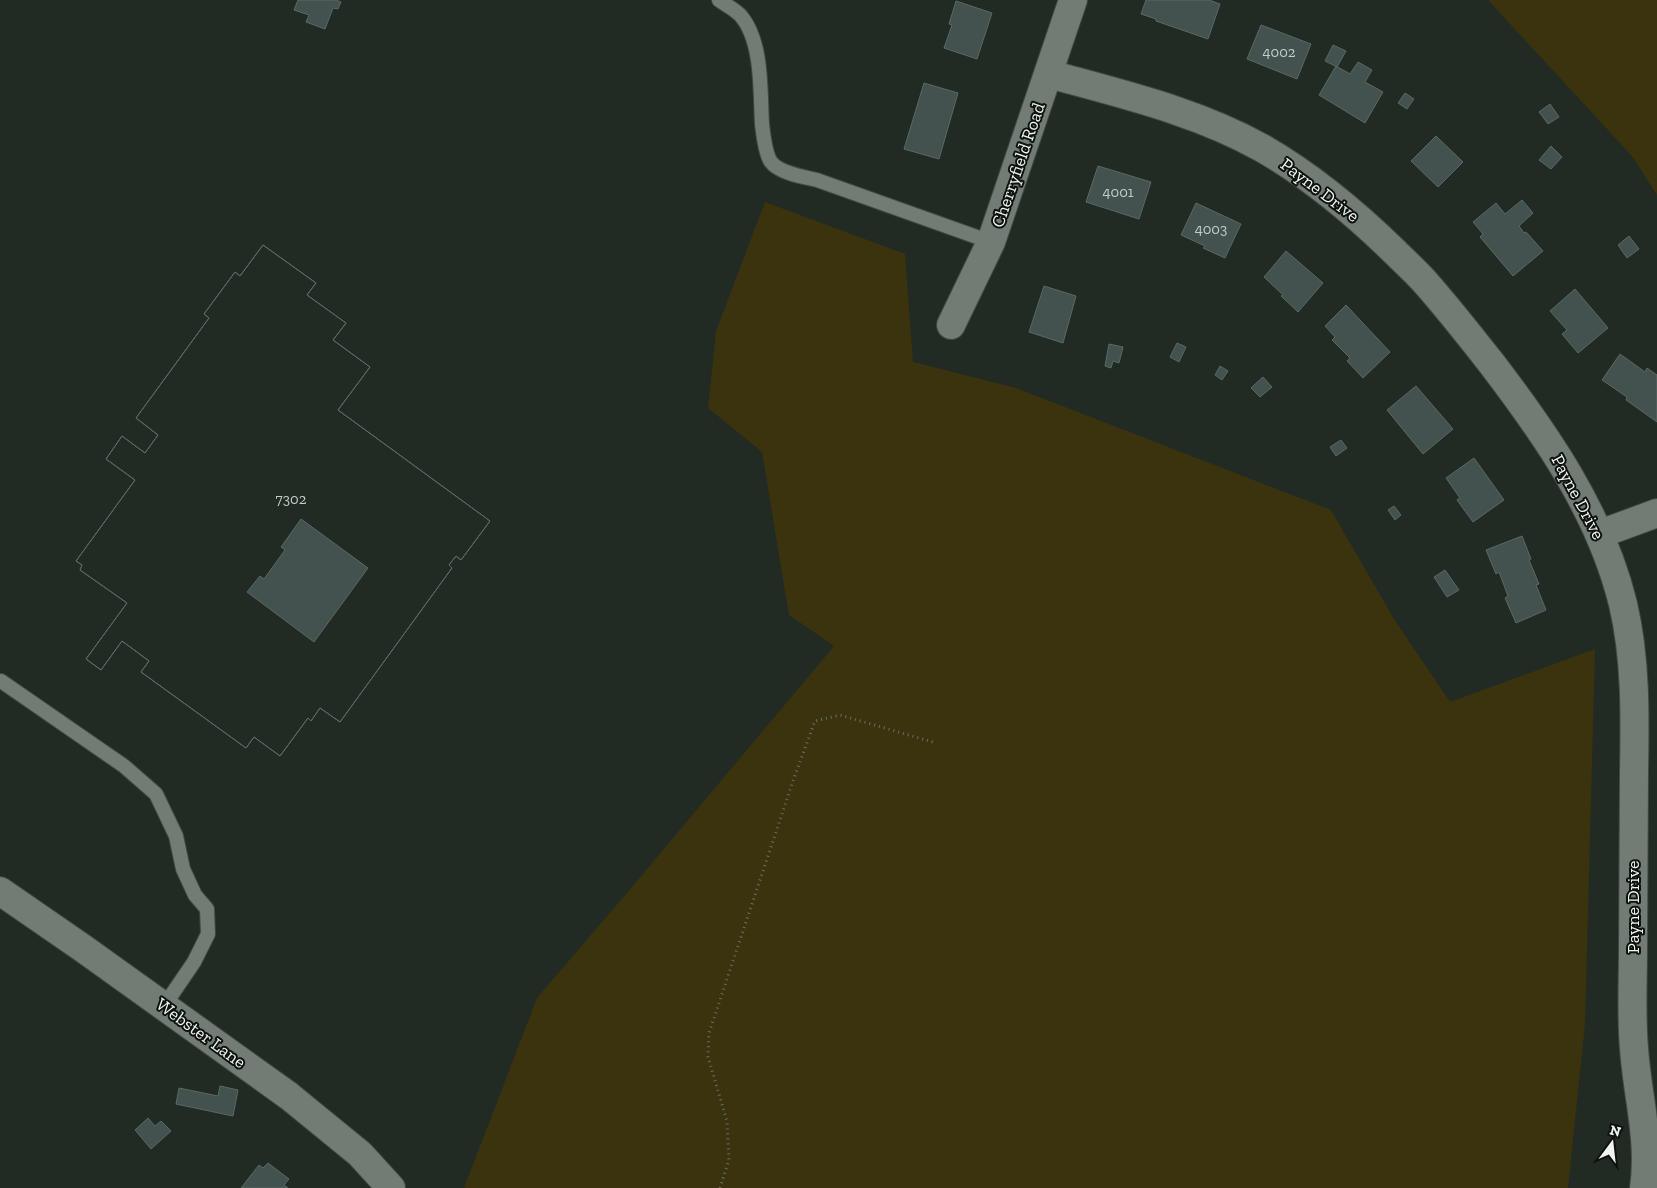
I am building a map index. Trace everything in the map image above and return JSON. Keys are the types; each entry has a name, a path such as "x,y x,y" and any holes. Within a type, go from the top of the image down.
{"street":[{"name":"Cherryfield Road","path":"951,325 991,242 1073,0"},
{"name":"Payne Drive","path":"1049,74 1147,101 1235,134 1263,149 1300,173 1369,227 1424,280 1474,341 1539,427 1600,534 1614,570 1630,639 1635,713 1633,1045 1648,1086 1644,1131 1646,1156 1644,1188"},
{"path":"1600,534 1657,513"},
{"name":"Webster Lane","path":"0,891 289,1096 360,1154 391,1188"}],"lane":[{"path":"719,0 740,15 751,32 756,50 760,81 763,138 771,162 787,173 817,180 991,242"},
{"path":"0,681 124,766 156,794 176,836 183,869 195,895 208,909 208,934 194,962 164,1006"}],"path":[{"path":"720,1188 729,1160 727,1121 708,1057 709,1033 794,778 815,721 840,715 936,744"}],"shaded area":[{"path":"1488,0 1657,0 1657,195 1632,156"},
{"path":"765,202 905,254 913,362 1016,388 1331,510 1394,619 1450,702 1595,649 1585,1024 1568,1188 464,1188 537,998 834,646 789,615 762,452 708,408 716,331"}],"building":[{"path":"298,0 336,0 341,2 338,9 333,8 325,29 306,22 309,15 294,10"},
{"path":"1146,0 1209,0 1220,4 1208,39 1141,14"},
{"path":"956,1 992,13 977,59 944,48 952,25 949,24"},
{"path":"1261,25 1311,44 1297,79 1247,59"},
{"path":"1333,45 1346,51 1337,67 1325,61"},
{"path":"1358,62 1372,70 1365,82 1383,92 1365,123 1319,95 1336,66 1350,74"},
{"path":"924,83 958,93 939,159 904,149"},
{"path":"1405,93 1414,99 1407,109 1398,103"},
{"path":"1550,104 1559,117 1548,124 1539,112"},
{"path":"1436,136 1463,162 1438,187 1411,161"},
{"path":"1551,146 1562,157 1551,169 1539,160"},
{"path":"1098,166 1151,182 1139,219 1086,202"},
{"path":"1522,200 1533,213 1519,226 1543,251 1513,276 1480,237 1483,234 1473,222 1496,203 1505,214"},
{"path":"1196,203 1241,224 1225,258 1181,235"},
{"path":"1629,236 1639,249 1627,258 1618,245"},
{"path":"263,245 316,283 307,295 346,323 333,340 370,367 338,410 490,521 461,560 456,556 449,565 452,568 340,722 320,708 311,721 308,718 280,756 254,737 246,748 141,672 149,661 122,641 101,670 86,659 127,603 80,570 82,565 76,561 135,480 106,459 122,436 145,453 158,435 136,418 209,318 204,314 235,272 240,276","holes":["301,519 368,568 314,642 247,592 260,576 264,579 285,550 281,547"]},
{"path":"263,245 316,283 307,295 346,323 333,340 370,367 338,410 490,521 461,560 456,556 449,565 452,568 340,722 320,708 311,721 308,718 280,756 254,737 246,748 141,672 149,661 122,641 101,670 86,659 127,603 80,570 82,565 76,561 135,480 106,459 122,436 145,453 158,435 136,418 209,318 204,314 235,272 240,276"},
{"path":"1286,251 1323,283 1298,312 1264,277"},
{"path":"1044,286 1076,296 1063,343 1029,332"},
{"path":"1575,289 1608,328 1578,353 1562,334 1567,330 1550,311"},
{"path":"1346,305 1390,352 1363,378 1347,361 1350,358 1332,340 1335,337 1325,326"},
{"path":"1177,343 1186,347 1179,362 1170,357"},
{"path":"1109,344 1123,347 1119,363 1113,361 1111,368 1105,366"},
{"path":"1620,354 1645,372 1647,368 1657,375 1657,422 1626,400 1627,397 1602,380"},
{"path":"1220,366 1228,371 1222,380 1215,375"},
{"path":"1263,377 1272,387 1260,397 1251,388"},
{"path":"1416,386 1453,429 1423,454 1387,410"},
{"path":"1341,440 1347,448 1336,456 1330,447"},
{"path":"1474,458 1504,500 1473,522 1457,500 1460,498 1446,478"},
{"path":"1394,506 1401,515 1395,520 1388,510"},
{"path":"1522,536 1539,584 1536,585 1546,610 1516,623 1505,598 1508,596 1499,572 1496,574 1486,550"},
{"path":"1445,570 1459,590 1447,597 1434,577"},
{"path":"220,1086 238,1090 233,1116 176,1104 179,1088 218,1096"},
{"path":"148,1118 155,1126 161,1121 171,1131 151,1149 135,1130"},
{"path":"268,1163 289,1179 284,1185 288,1188 241,1188 259,1165 263,1168"}]}
